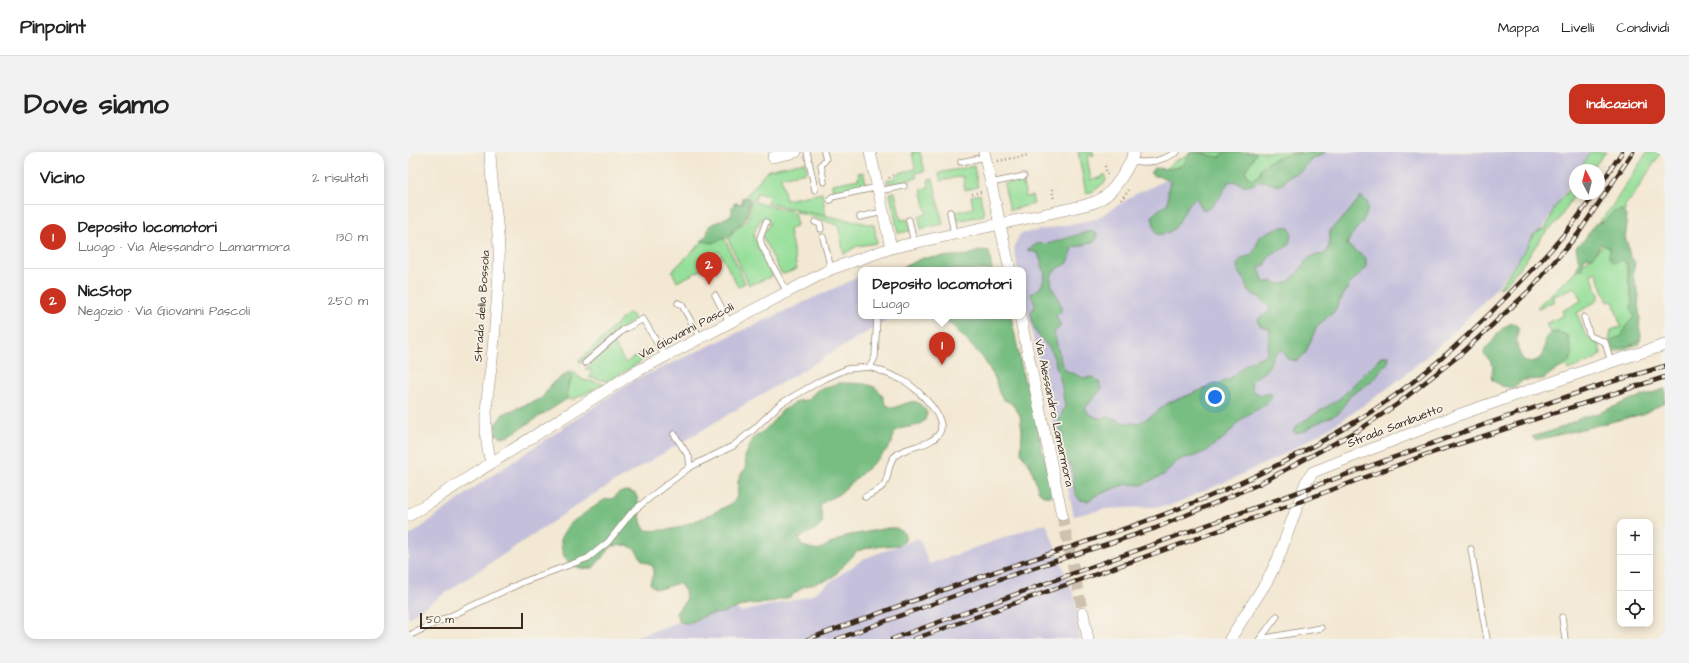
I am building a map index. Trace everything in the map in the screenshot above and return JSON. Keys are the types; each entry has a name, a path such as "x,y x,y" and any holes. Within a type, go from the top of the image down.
{"street":[{"name":"Strada della Bossola","path":"490,152 491,178 498,232 499,266 486,412 487,447 491,462"},
{"path":"777,155 796,152"},
{"path":"870,152 891,248"},
{"name":"Via Giovanni Pascoli","path":"408,516 630,375 831,269 861,257 891,248 1086,205 1102,199 1122,177 1132,154"},
{"path":"985,158 1009,267"},
{"name":"Via Alessandro Lamarmora","path":"1021,319 1062,515"},
{"name":"Strada Sambuetto","path":"1230,639 1270,576 1278,559 1306,482 1313,472 1458,416 1611,362 1665,345"},
{"path":"1083,613 1088,639"}],"lane":[{"path":"807,152 815,190"},
{"path":"824,152 826,159 821,165 824,182"},
{"path":"1132,154 1146,163 1157,162 1177,152"},
{"path":"961,162 985,158"},
{"path":"991,183 1024,176"},
{"path":"830,200 832,197 904,186"},
{"path":"860,217 883,212"},
{"path":"950,212 954,234"},
{"path":"909,220 914,243"},
{"path":"766,222 760,238 762,246 787,292"},
{"path":"815,222 820,224 821,229"},
{"path":"823,237 831,269"},
{"path":"715,295 729,322"},
{"path":"678,303 682,305 700,338"},
{"path":"1584,317 1590,336 1605,342 1611,362"},
{"path":"585,363 623,330 643,319 665,356"},
{"path":"870,367 875,357 877,319"},
{"path":"408,636 523,582 588,558 608,542 632,512 690,467 733,446 754,430 780,404 822,380 847,369 870,367 905,381 916,390 929,402 939,419 942,428 932,440 900,453 894,457 885,482 880,488 865,497"},
{"path":"674,434 689,457 690,467"},
{"path":"1471,549 1487,639"},
{"path":"1260,639 1277,616"},
{"path":"1562,618 1565,639"},
{"path":"1260,639 1320,628"}],"path":[{"path":"985,158 1029,155"}],"shaded area":[{"path":"1217,152 1590,152 1583,164 1569,164 1569,186 1538,235 1492,293 1454,332 1399,380 1344,419 1286,453 1232,479 1169,506 1105,509 1074,516 1026,305 1026,267 1017,267 1014,249 1020,234 1096,219 1144,189 1144,191"},
{"path":"858,277 858,319 889,319 588,498 408,618 408,537 481,483 633,381"},
{"path":"1046,523 1076,601 1080,639 631,639 727,604 741,612 810,596 863,559 919,538 929,564"}],"green space":[{"path":"912,152 920,152 925,171 916,173 917,178 888,184 887,180 893,179 899,173 915,169"},
{"path":"1078,152 1093,152 1094,155 1087,156 1091,180 1100,178 1105,174 1106,181 1094,191 1086,193"},
{"path":"1194,152 1236,152 1171,178 1167,167 1175,161"},
{"path":"1195,152 1220,157 1224,152 1257,152 1245,171 1248,176 1253,179 1260,175 1260,169 1266,164 1281,157 1290,154 1325,152 1324,154 1312,159 1300,172 1288,176 1283,184 1280,185 1262,181 1258,181 1249,186 1234,181 1228,182 1221,195 1212,206 1203,210 1196,198 1191,202 1171,231 1164,234 1156,234 1152,217 1157,211 1168,203 1168,190 1170,182 1165,178 1155,176 1150,173 1154,168 1165,169 1180,166 1187,159 1189,153"},
{"path":"1257,152 1301,152 1277,158 1253,179 1248,176 1245,171"},
{"path":"1590,152 1606,152 1596,164 1584,164"},
{"path":"1647,152 1661,152 1632,198 1625,205 1625,211 1619,211 1598,223 1611,208"},
{"path":"805,162 807,172 781,177 786,200 822,193 826,216 767,203 769,196 757,193 755,200 745,197 768,170"},
{"path":"974,166 978,187 965,190 963,176 940,181 939,173"},
{"path":"863,172 867,186 833,193 832,184 859,179 858,173"},
{"path":"933,179 943,224 921,229 919,216 927,214 921,189 929,187 928,180"},
{"path":"1022,180 1026,197 1032,196 1034,204 1010,210 1004,184"},
{"path":"1569,189 1569,200 1571,200 1558,221 1544,234 1525,261 1504,286 1499,288 1528,246 1533,235 1546,228 1555,207"},
{"path":"895,192 901,220 908,219 910,231 898,233 890,193"},
{"path":"980,194 984,215 958,221 956,212 973,208 971,196"},
{"path":"1361,196 1367,202 1366,214 1352,234 1347,245 1366,258 1366,268 1349,285 1334,312 1317,326 1305,354 1297,361 1288,359 1282,350 1278,352 1273,356 1266,370 1251,382 1252,391 1261,395 1270,393 1272,397 1269,401 1244,417 1220,442 1216,443 1207,451 1176,462 1165,474 1142,485 1126,484 1095,496 1088,501 1080,500 1074,490 1071,467 1060,450 1062,435 1059,420 1065,406 1061,382 1052,352 1036,332 1032,321 1031,312 1035,305 1031,294 1041,287 1045,274 1038,253 1027,250 1037,244 1051,243 1090,231 1097,234 1097,239 1093,242 1073,248 1068,263 1055,270 1051,276 1052,286 1061,306 1061,311 1056,316 1061,326 1054,332 1062,366 1067,371 1084,378 1094,377 1099,382 1101,390 1085,408 1089,414 1101,419 1108,416 1124,423 1138,423 1150,417 1168,403 1230,379 1246,364 1267,354 1270,329 1260,326 1258,322 1259,318 1268,313 1270,308 1259,297 1247,291 1246,281 1239,274 1237,265 1242,258 1252,255 1261,235 1278,228 1287,227 1290,229 1291,236 1288,246 1271,255 1266,264 1259,268 1264,283 1272,281 1278,284 1284,284 1294,277 1309,258 1325,254 1329,246 1330,231 1347,214"},
{"path":"742,197 750,200 746,217 741,224 734,228 730,236 713,243 701,241 707,235 709,226 732,215 732,207 735,203 742,204"},
{"path":"751,201 794,212 797,225 789,230 797,269 784,274 781,273 763,236 770,222 761,219 754,232 754,238 772,275 771,277 749,285 728,239 735,229 742,225 748,218"},
{"path":"796,210 874,225 877,243 857,246 844,254 838,225 796,212"},
{"path":"1622,210 1626,214 1627,225 1625,238 1629,253 1635,262 1633,276 1639,295 1639,327 1641,335 1640,341 1614,349 1612,342 1613,339 1622,336 1625,327 1634,317 1631,308 1632,302 1627,263 1622,260 1613,263 1609,257 1610,248 1601,244 1593,257 1586,257 1583,262 1582,270 1576,271 1579,263 1576,247 1584,240 1595,224 1604,222 1613,212"},
{"path":"719,226 745,283 738,287 719,251 708,256 711,265 677,282 672,271"},
{"path":"1620,230 1639,344 1611,353 1609,344 1611,330 1621,327 1613,301 1608,302 1596,272 1591,274 1599,295 1597,301 1577,313 1586,335 1599,344 1601,354 1595,359 1568,370 1546,324 1564,315 1562,311 1581,301 1575,287 1552,297 1554,301 1539,309 1537,307"},
{"path":"982,250 989,251 992,267 903,267 923,258 968,255"},
{"path":"629,312 635,319 608,339 581,363 579,361"},
{"path":"943,319 1012,319 1024,380 1033,399 1041,446 1055,489 1051,496 1043,496 1038,490 1031,467 1021,453 1022,431 1020,415 1011,403 1004,400 999,393 995,378 983,358 950,323"},
{"path":"1514,323 1519,327 1517,345 1525,362 1536,360 1542,355 1546,337 1553,332 1562,333 1568,336 1572,354 1570,360 1566,365 1543,379 1523,380 1513,388 1502,386 1492,380 1492,363 1484,354 1485,348 1504,327"},
{"path":"614,343 625,363 646,350 650,356 609,381 590,378 591,370 585,369"},
{"path":"1382,356 1389,356 1388,362 1372,381 1350,396 1339,413 1315,424 1305,431 1295,433 1293,431 1299,424 1339,399"},
{"path":"571,370 583,380 605,384 574,399 567,399 568,385 571,382 564,377 561,377"},
{"path":"568,374 572,375 572,379 568,385 567,399 507,437 502,437 496,434 495,425 503,414 542,398 553,382"},
{"path":"840,383 862,384 874,387 883,396 885,404 893,408 916,402 923,407 927,413 925,420 919,425 899,429 893,435 892,443 882,455 839,494 825,501 820,506 823,522 818,528 799,538 802,546 818,550 846,536 888,528 896,528 905,533 905,541 899,545 871,547 857,551 832,578 803,587 790,597 767,603 748,604 722,613 707,615 687,624 679,621 676,613 686,600 685,591 679,583 663,588 656,588 653,586 650,583 653,575 653,566 642,560 635,549 627,545 612,546 593,568 578,568 568,562 562,552 561,537 569,524 604,500 614,498 619,492 627,491 635,493 641,521 645,530 666,530 677,528 730,504 734,501 738,493 739,478 746,468 745,457 753,439 766,429 783,410 798,401 807,400 817,390"},
{"path":"1665,389 1665,402 1643,414 1536,440 1532,437 1558,429 1583,417 1599,413 1632,399"}],"tunnel":[{"path":"1062,515 1083,613"}],"railway":[{"path":"1605,178 1622,152"},
{"path":"837,639 1000,579 1156,528 1259,484 1359,430 1396,405 1461,354 1530,290 1578,234 1633,152"},
{"path":"808,639 976,578 1165,514 1253,477 1317,444 1379,407 1419,377 1457,345 1493,311 1544,258 1590,200"},
{"path":"892,639 1486,424 1601,385 1665,366"},
{"path":"914,639 1299,502 1422,456 1665,377"}],"place":[{"name":"NicStop","path":"709,285"},
{"name":"Deposito locomotori","path":"942,365"}]}
